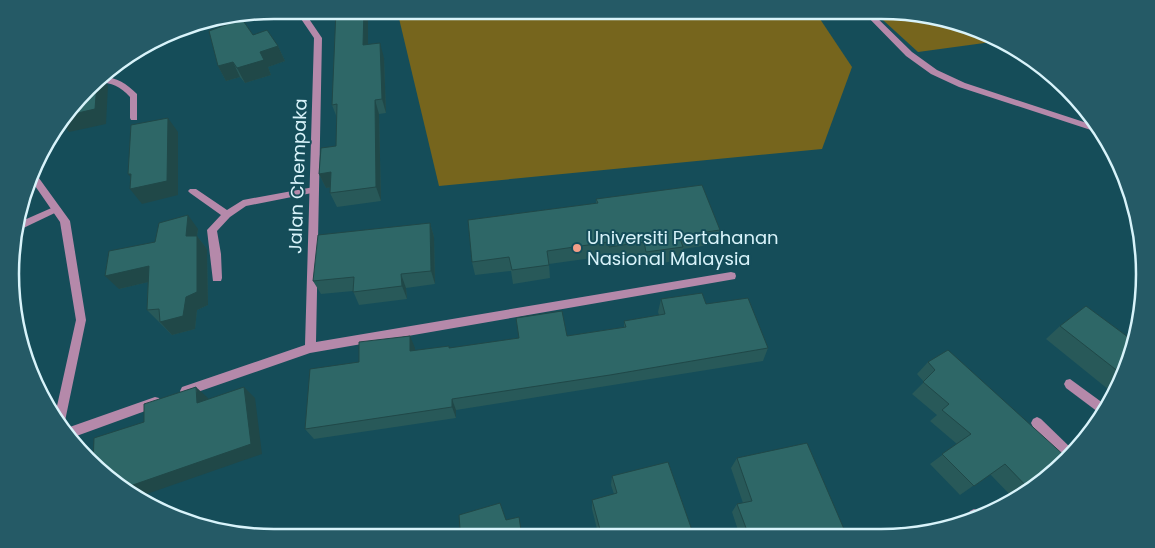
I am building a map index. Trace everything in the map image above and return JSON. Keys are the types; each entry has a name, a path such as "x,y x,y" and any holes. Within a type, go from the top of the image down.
{"street":[{"name":"Jalan Chempaka","path":"305,19 318,38 310,348"},
{"path":"874,19 909,54 934,72 962,85 1089,127"},
{"path":"109,79 123,85 134,96 134,118"},
{"path":"36,181 65,221 81,320 61,414"},
{"path":"217,278 212,230 227,215 243,203 314,190"},
{"path":"193,191 227,215"},
{"path":"24,224 56,209"},
{"path":"73,431 310,348 731,276"},
{"path":"1070,384 1099,407"},
{"path":"1037,423 1064,450"}],"shaded area":[{"path":"399,19 820,19 852,67 822,149 439,186"},
{"path":"882,19 898,19 947,27 988,42 918,52"}],"building":[{"path":"336,19 364,19 363,45 380,43 382,99 375,100 376,187 330,193 331,172 319,174 321,148 336,146 337,104 332,105"},
{"path":"243,21 253,35 267,30 278,46 260,52 264,60 237,68 233,62 218,66 209,31"},
{"path":"96,92 95,109 76,113"},
{"path":"168,118 167,181 130,189 131,174 128,174 131,125"},
{"path":"702,185 720,230 679,236 683,247 646,252 644,242 609,247 608,242 547,251 549,265 512,270 509,257 472,262 468,220 598,203 596,199"},
{"path":"188,215 186,236 197,236 197,292 186,297 183,316 160,322 159,309 147,310 149,266 105,276 109,251 155,242 159,223"},
{"path":"430,223 431,271 401,274 402,286 353,292 354,277 313,281 318,235"},
{"path":"702,293 706,304 748,298 768,348 452,399 452,407 305,429 310,369 359,362 359,342 410,336 410,351 449,346 449,348 519,338 516,318 562,311 567,336 626,327 624,321 665,314 661,299"},
{"path":"1086,306 1128,337 1117,371 1060,326"},
{"path":"948,350 1062,453 1025,485 1005,464 974,486 942,454 971,434 942,410 949,404 923,382 935,370 928,362"},
{"path":"196,387 197,403 244,387 251,444 131,486 93,453 94,438 144,422 144,404"},
{"path":"807,443 844,529 746,529 737,504 752,501 737,458"},
{"path":"668,462 692,529 600,529 592,500 617,493 612,476"},
{"path":"500,503 506,520 519,517 521,529 460,529 459,515"}],"place":[{"name":"Universiti Pertahanan Nasional Malaysia","path":"577,248"}]}
